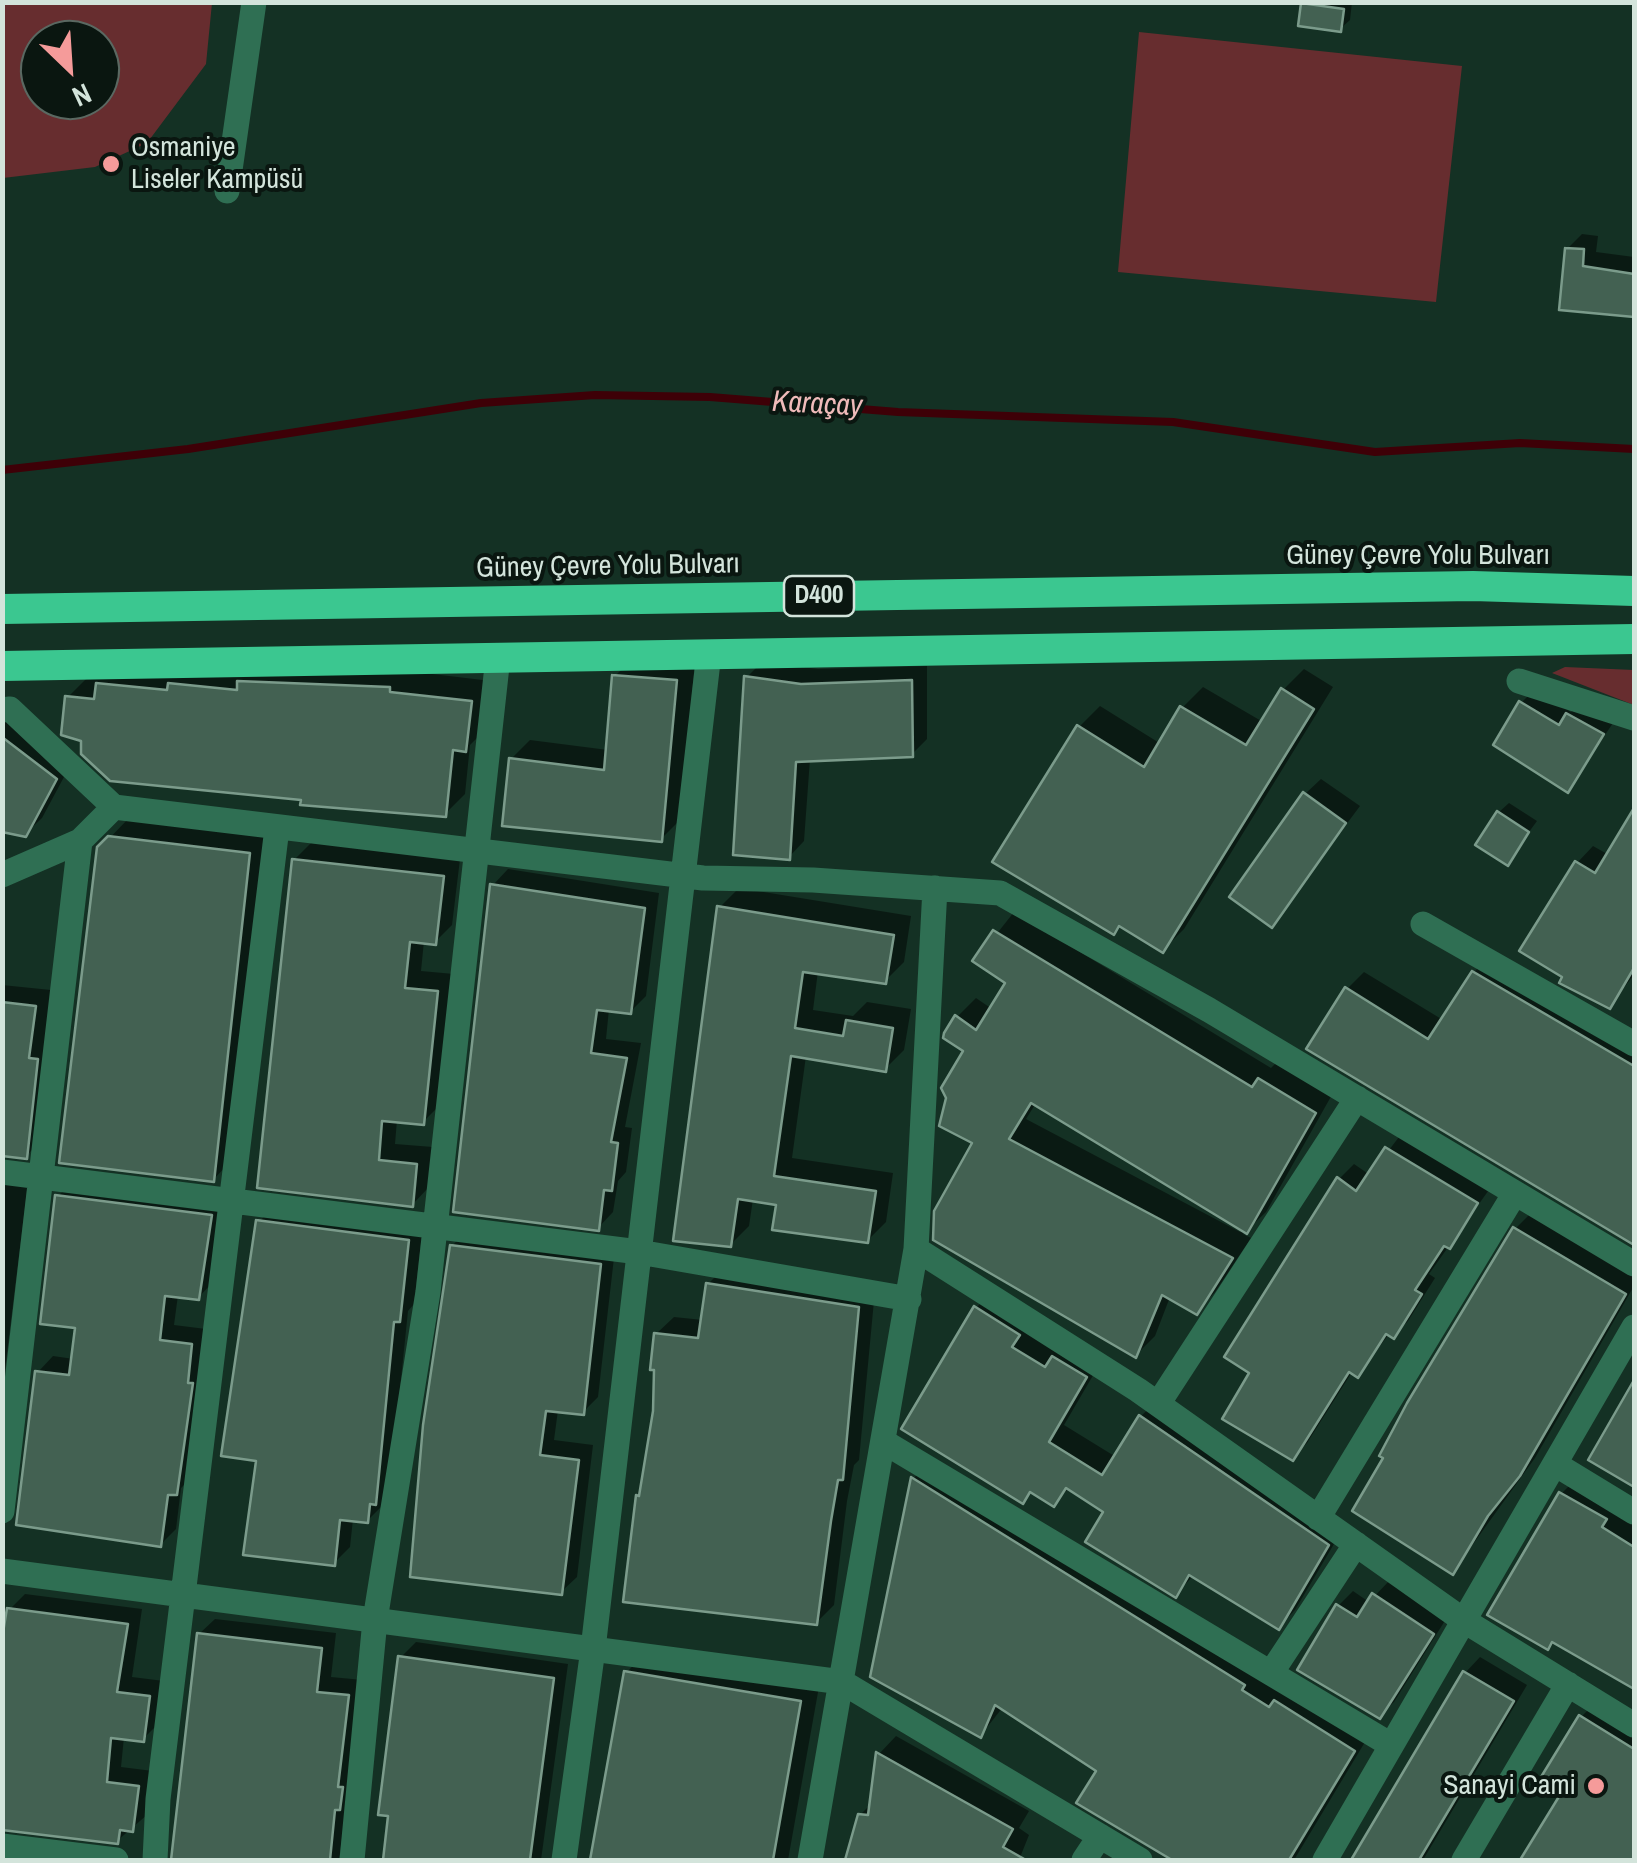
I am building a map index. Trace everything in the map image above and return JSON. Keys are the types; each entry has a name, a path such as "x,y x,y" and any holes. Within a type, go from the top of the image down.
{"highway":[{"name":"Güney Çevre Yolu Bulvarı","path":"2,609 1473,586 1634,590"},
{"name":"D400","path":"2,666 1634,639"}],"street":[{"path":"226,191 254,2"},
{"path":"564,1860 594,1649 679,876 708,654"},
{"path":"352,1860 375,1620 428,1292 498,657"},
{"path":"1519,681 1634,718"},
{"path":"2,710 10,709 114,806 679,876 1000,893 1357,1098 1634,1264"},
{"path":"2,875 80,842 114,806"},
{"path":"155,1860 182,1595 277,828"},
{"path":"2,1511 80,842"},
{"path":"810,1860 916,1249 935,888"},
{"path":"1424,924 1633,1041"},
{"path":"1158,1404 1357,1098"},
{"path":"2,1172 638,1252 909,1299"},
{"path":"1318,1518 1515,1193"},
{"path":"916,1249 1158,1404 1463,1620 1634,1725"},
{"path":"1325,1860 1634,1326"},
{"path":"884,1442 1392,1745"},
{"path":"1555,1464 1634,1512"},
{"path":"1270,1672 1356,1544"},
{"path":"2,1571 842,1682 1140,1860"},
{"path":"1464,1860 1568,1684"},
{"path":"1084,1860 1100,1836"},
{"path":"2,1846 116,1860"}],"shaded area":[{"path":"2,3 212,3 206,64 147,143 95,167 3,178"},
{"path":"1139,32 1462,66 1436,302 1118,272"},
{"path":"1565,667 1634,670 1634,705 1552,673"}],"building":[{"path":"1301,3 1344,9 1341,32 1298,26"},
{"path":"1565,248 1584,249 1583,266 1634,274 1634,317 1559,310"},
{"path":"612,675 677,680 662,842 502,826 509,758 604,770"},
{"path":"744,676 801,684 912,680 913,757 796,762 790,860 733,855"},
{"path":"237,681 390,687 390,692 472,701 466,752 453,750 446,817 300,805 301,800 110,781 81,754 81,741 61,735 65,696 94,699 96,683 167,690 168,683 237,690"},
{"path":"1281,688 1314,709 1163,953 1119,926 1114,935 992,862 1077,725 1144,767 1180,706 1246,745"},
{"path":"1519,701 1559,725 1566,713 1604,734 1568,793 1493,745"},
{"path":"2,737 57,779 26,837 2,832"},
{"path":"1303,792 1346,823 1272,928 1229,897"},
{"path":"1634,808 1634,968 1610,1009 1559,983 1562,977 1519,951 1575,861 1595,873"},
{"path":"1497,811 1529,832 1508,866 1475,845"},
{"path":"108,836 250,853 214,1182 59,1163 97,847"},
{"path":"292,859 444,876 436,945 410,942 405,988 438,991 424,1125 382,1121 379,1160 417,1164 413,1207 257,1188"},
{"path":"490,884 645,908 631,1014 597,1010 591,1053 627,1058 611,1142 618,1143 612,1191 604,1190 599,1231 453,1212"},
{"path":"717,906 894,935 886,984 803,972 795,1028 843,1036 846,1020 893,1028 886,1072 791,1056 774,1176 876,1191 868,1243 772,1230 776,1205 738,1199 731,1247 673,1241"},
{"path":"993,930 1252,1087 1258,1078 1316,1113 1247,1234 1031,1103 1009,1139 1233,1258 1197,1315 1162,1295 1136,1358 933,1240 934,1211 972,1143 939,1126 946,1098 941,1088 963,1051 943,1038 955,1015 976,1030 1005,983 972,961"},
{"path":"1472,971 1634,1066 1634,1245 1306,1049 1345,987 1428,1039"},
{"path":"2,1002 36,1006 29,1058 38,1059 27,1159 2,1156"},
{"path":"1385,1147 1478,1203 1450,1249 1444,1246 1415,1290 1422,1294 1394,1339 1386,1334 1358,1378 1349,1372 1293,1461 1222,1419 1249,1373 1224,1357 1337,1177 1356,1191"},
{"path":"55,1195 212,1215 199,1300 165,1296 160,1340 192,1344 188,1383 193,1383 177,1495 168,1495 161,1547 16,1525 35,1371 69,1375 75,1328 40,1324"},
{"path":"256,1220 409,1240 400,1322 394,1322 376,1505 370,1504 368,1523 340,1520 335,1566 243,1555 256,1461 221,1456"},
{"path":"1513,1227 1626,1294 1520,1476 1488,1516 1453,1575 1352,1511 1383,1458 1379,1456 1407,1403"},
{"path":"450,1245 601,1264 584,1415 546,1411 540,1455 579,1460 562,1595 410,1577 423,1425"},
{"path":"706,1283 859,1307 843,1480 838,1480 817,1625 623,1602 636,1495 639,1496 653,1411 654,1370 650,1370 654,1333 698,1338"},
{"path":"974,1306 1020,1335 1012,1347 1045,1367 1052,1356 1087,1377 1049,1442 1102,1475 1139,1415 1329,1545 1279,1630 1189,1575 1176,1598 1085,1542 1103,1512 1066,1488 1054,1507 1030,1492 1023,1504 901,1429"},
{"path":"1634,1380 1634,1487 1588,1460"},
{"path":"911,1477 1245,1685 1242,1690 1269,1707 1274,1700 1355,1751 1289,1860 1172,1860 1076,1803 1096,1771 995,1705 981,1738 870,1677"},
{"path":"1559,1492 1607,1519 1602,1527 1634,1547 1634,1689 1552,1642 1548,1650 1487,1615"},
{"path":"1372,1593 1434,1634 1380,1719 1297,1670 1336,1604 1357,1617"},
{"path":"7,1608 128,1624 117,1692 150,1696 144,1742 111,1738 107,1782 139,1786 133,1832 120,1830 118,1844 2,1830 2,1639"},
{"path":"197,1633 322,1648 317,1692 349,1695 338,1787 343,1787 340,1810 335,1810 330,1860 171,1860"},
{"path":"398,1656 554,1678 530,1860 383,1860 388,1816 378,1815"},
{"path":"624,1671 801,1701 773,1860 590,1860"},
{"path":"1463,1671 1514,1701 1419,1860 1351,1860"},
{"name":"Sanayi Cami","path":"1579,1715 1634,1749 1634,1860 1520,1860 1563,1790 1541,1777"},
{"path":"876,1752 1013,1829 1003,1847 1026,1860 845,1860 858,1814 868,1815"}],"waterway":[{"name":"Karaçay","path":"2,470 188,449 481,403 595,395 710,397 898,412 1173,422 1375,452 1520,443 1634,449"}],"place":[{"name":"Osmaniye Liseler Kampüsü","path":"111,164"},
{"name":"Sanayi Cami","path":"1596,1786"}]}
